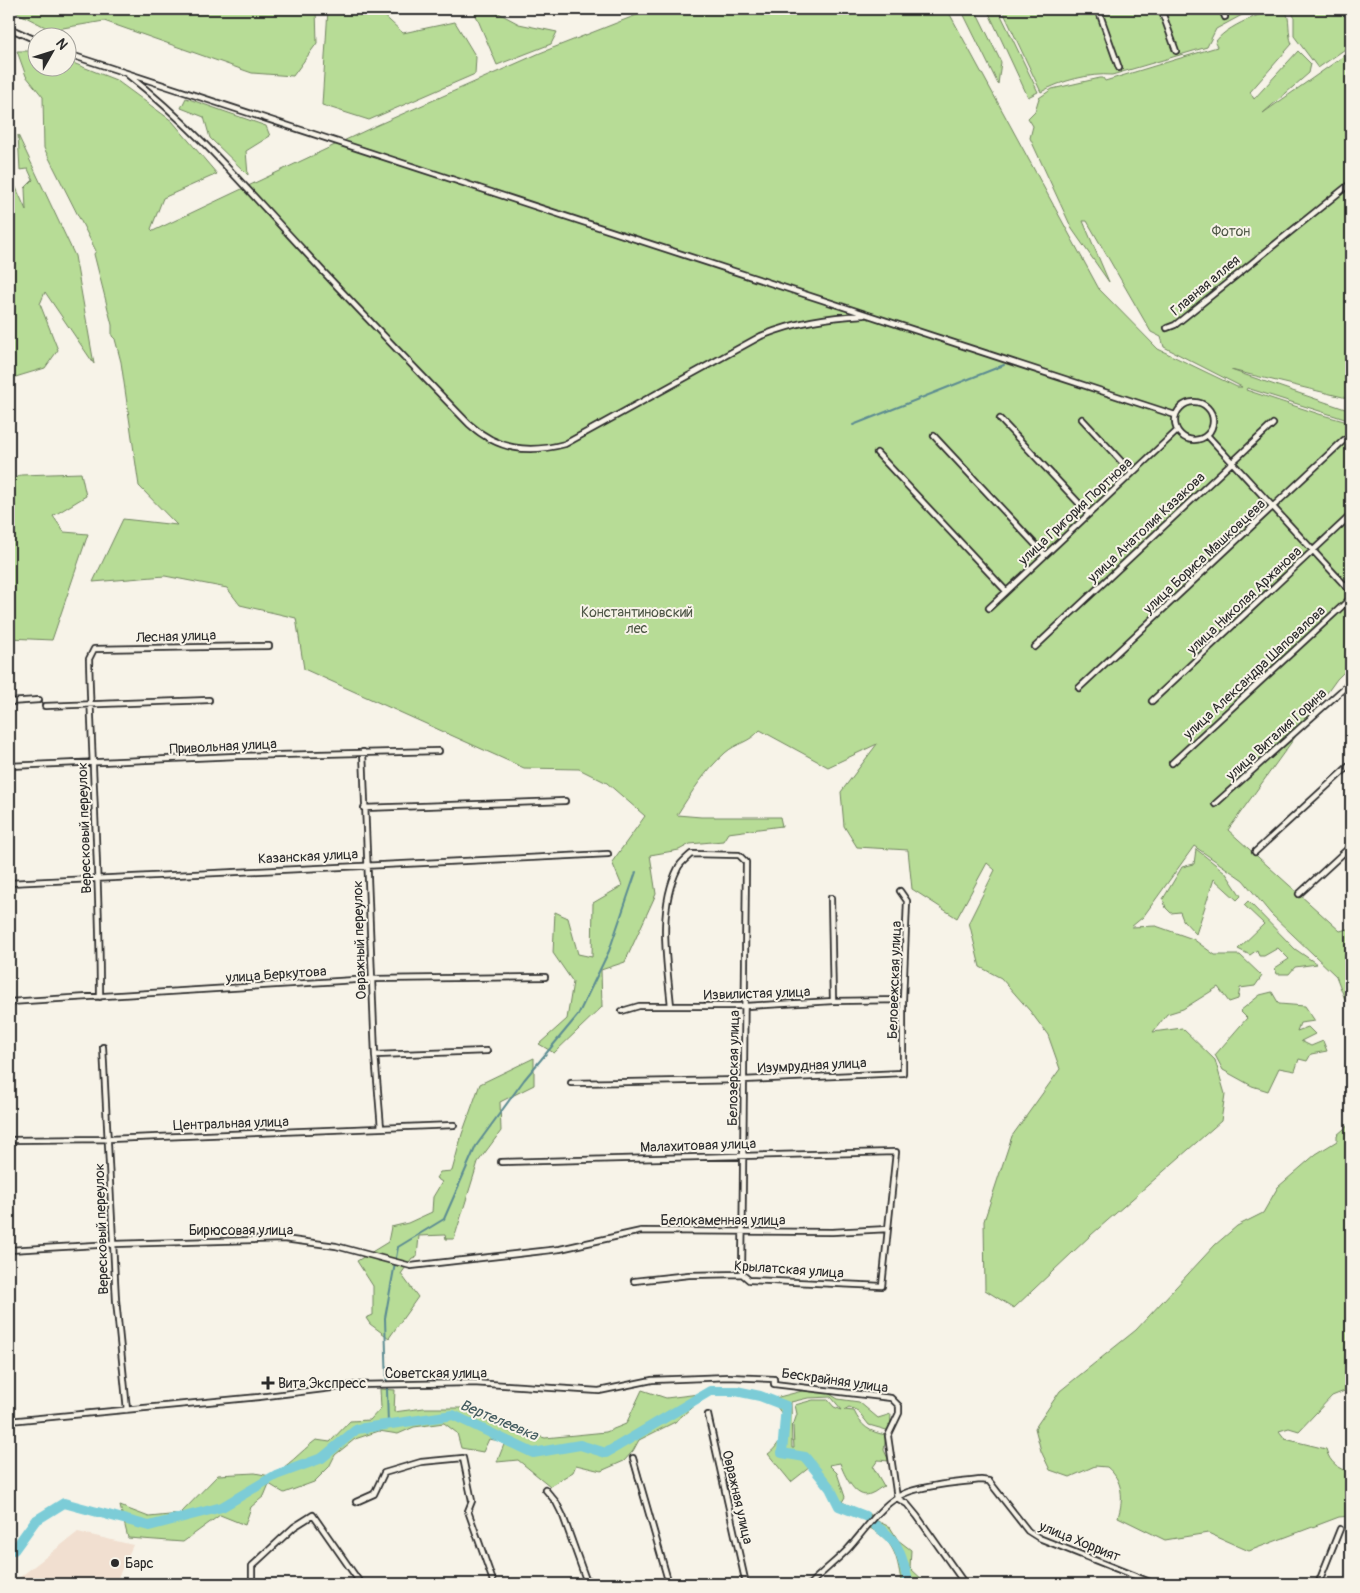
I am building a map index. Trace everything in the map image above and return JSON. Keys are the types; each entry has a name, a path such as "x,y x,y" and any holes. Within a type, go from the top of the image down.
{"street":[{"path":"1098,9 1119,68"},
{"path":"1161,9 1176,51"},
{"path":"1222,9 1225,17"},
{"path":"9,28 28,37"},
{"path":"78,57 1175,415"},
{"path":"124,72 160,100 206,145 469,424 484,438 506,447 547,449 565,444 754,340 788,325 813,319 867,315"},
{"name":"Главная аллея","path":"1167,328 1182,319 1250,262 1351,183"},
{"path":"1186,403 1203,404 1212,412 1213,424 1207,435 1196,440 1189,440 1177,431 1174,421 1175,415 1186,403"},
{"path":"1000,419 1089,514"},
{"path":"1082,419 1132,473"},
{"name":"улица Анатолия Казакова","path":"1034,647 1273,424"},
{"name":"улица Григория Портнова","path":"989,608 1177,431"},
{"path":"1207,435 1351,592"},
{"path":"934,436 1045,555"},
{"name":"улица Бориса Машковцева","path":"1079,688 1344,440"},
{"path":"877,453 1006,591"},
{"name":"улица Николая Аржанова","path":"1152,702 1351,515"},
{"name":"улица Александра Шаповалова","path":"1172,763 1351,598"},
{"name":"Лесная улица","path":"89,659 94,649 269,646"},
{"name":"Вересковый переулок","path":"89,659 96,879 100,934 100,996"},
{"name":"улица Виталия Горина","path":"1215,804 1351,682"},
{"path":"9,702 39,700"},
{"path":"45,706 90,706 209,700"},
{"name":"Привольная улица","path":"9,766 363,752 439,751"},
{"name":"Овражный переулок","path":"363,752 375,1055 381,1128"},
{"path":"1256,852 1351,764"},
{"path":"364,808 565,801"},
{"path":"1298,894 1351,846"},
{"name":"Казанская улица","path":"9,883 368,864 608,854"},
{"name":"Белозерская улица","path":"671,1006 666,920 669,896 678,866 691,854 739,855 746,862 746,1006 742,1080 742,1274"},
{"name":"Беловежская улица","path":"900,891 907,901 903,1000 904,1072"},
{"path":"831,898 833,1001"},
{"name":"улица Беркутова","path":"9,1002 372,979 545,977"},
{"name":"Извилистая улица","path":"622,1011 639,1006 746,1006 833,1001 903,1000"},
{"name":"Вересковый переулок","path":"103,1047 116,1300 127,1410"},
{"path":"375,1055 487,1051"},
{"name":"Изумрудная улица","path":"571,1083 742,1080 904,1072"},
{"name":"Центральная улица","path":"9,1140 109,1139 454,1125"},
{"name":"Малахитовая улица","path":"501,1162 896,1152 888,1229"},
{"name":"Белокаменная улица","path":"560,1249 641,1231 742,1230 832,1232 888,1229"},
{"name":"Крылатская улица","path":"634,1281 688,1275 742,1274 750,1280 882,1286 888,1229"},
{"name":"Бирюсовая улица","path":"9,1250 114,1244 284,1239 336,1246 411,1266 560,1249"},
{"name":"Советская улица","path":"9,1421 260,1398 356,1384 472,1384 599,1391 652,1380 729,1377 774,1379"},
{"name":"Бескрайняя улица","path":"774,1379 774,1384 891,1398 899,1406 899,1413 888,1436 888,1448 897,1498"},
{"name":"Овражная улица","path":"708,1415 746,1584"},
{"path":"356,1502 374,1494 384,1473 421,1462 463,1458 472,1501 468,1511 494,1584"},
{"path":"633,1458 669,1584"},
{"name":"улица Хоррият","path":"897,1498 908,1492 934,1485 989,1481 1028,1531 1064,1549 1156,1584"},
{"path":"544,1490 556,1502 585,1577 592,1584"},
{"path":"810,1584 846,1551 883,1508 897,1498 907,1504 917,1516 965,1584"},
{"path":"252,1584 252,1566 294,1527 313,1515 361,1584"},
{"path":"1318,1584 1340,1529"}],"shaded area":[{"path":"78,1532 133,1545 115,1584 11,1584"}],"green space":[{"path":"10,9 316,9 317,43 293,76 252,73 104,21 63,28 47,28"},
{"path":"328,9 377,9 403,33 455,22 476,57 475,74 369,120 322,105"},
{"path":"476,9 491,9 519,24 557,32 551,44 497,65 475,13"},
{"path":"652,9 947,9 1099,289 1158,349 1237,387 1242,387 1164,347 1161,337 1151,332 1087,221 1083,221 1109,282 1072,229 1030,138 1033,126 1028,118 1035,111 1039,98 1052,89 1100,78 1103,78 1105,81 1217,47 1215,43 1220,37 1236,25 1277,10 1285,9 1287,13 1292,44 1250,92 1254,99 1298,51 1311,64 1309,73 1263,113 1351,51 1351,399 1231,370 1351,411 1351,421 1247,388 1246,390 1351,423 1351,665 1337,679 1228,830 1340,931 1351,928 1351,1015 1336,976 1271,914 1243,880 1194,846 1143,917 1131,927 1156,926 1193,939 1215,955 1240,955 1262,976 1255,986 1240,988 1238,999 1229,1002 1218,987 1183,1009 1167,1014 1153,1032 1182,1028 1215,1060 1225,1094 1221,1121 1091,1235 1014,1308 985,1290 984,1221 1012,1136 1060,1069 1048,1035 1030,1011 1001,978 980,967 969,922 995,870 987,863 957,918 912,889 908,850 857,847 844,826 841,792 877,744 828,767 760,730 751,738 725,753 693,790 677,815 701,817 780,817 782,826 728,833 723,841 690,844 679,850 650,855 656,894 625,962 601,970 602,1007 554,1053 539,1044 567,1019 573,982 553,953 555,912 568,918 578,954 592,957 593,903 622,886 612,862 645,816 607,783 579,769 524,768 304,669 296,618 240,605 227,588 165,576 93,582 123,519 177,525 139,486 121,362 115,339 112,336 112,325 94,254 96,251 44,148 43,97 26,76 17,51 28,51 28,78 78,78 78,65 116,80 172,121 217,174 163,198 151,229 153,231 373,127 540,53"},
{"path":"961,9 975,9 1001,62 998,84"},
{"path":"987,9 998,9 1038,92 1028,97"},
{"path":"1002,9 1267,9 1242,15 1216,29 1207,47 1112,75 1094,75 1075,79 1057,84 1041,92"},
{"path":"1289,9 1351,9 1351,45 1318,68 1294,36 1294,16"},
{"path":"186,98 266,126 270,136 246,151 248,175 210,138 204,117 181,108"},
{"path":"18,135 75,256 94,364 45,292 40,304 58,350 45,368 9,379 9,172 26,210 25,188 33,180 28,169 20,170"},
{"path":"81,473 86,496 53,516 64,532 88,534 52,640 9,638 9,481 21,475"},
{"path":"1196,849 1225,872 1241,896 1237,900 1214,879 1196,934 1183,920 1180,912 1171,913 1166,908 1163,899 1182,867 1194,864"},
{"path":"1248,901 1295,949 1317,964 1295,967 1289,974 1277,974 1275,968 1289,959 1278,948 1264,956 1259,956 1257,950 1250,955 1238,949 1264,924 1244,905"},
{"path":"1272,992 1279,1004 1305,1006 1315,1021 1300,1023 1297,1031 1308,1027 1315,1034 1301,1041 1311,1046 1323,1041 1327,1051 1311,1054 1307,1061 1299,1059 1295,1071 1279,1068 1268,1091 1252,1086 1223,1070 1215,1055 1247,1018 1240,1011 1260,995"},
{"path":"534,1058 534,1085 500,1102 501,1131 478,1162 454,1239 446,1239 445,1235 419,1236 417,1257 412,1258 401,1274 418,1297 389,1338 370,1324 366,1318 373,1315 373,1286 357,1261 388,1242 391,1227 408,1223 432,1212 433,1197 442,1182 436,1178 440,1172 452,1171 462,1134 480,1084"},
{"path":"1351,1123 1351,1392 1347,1390 1332,1396 1299,1431 1289,1428 1279,1431 1285,1439 1326,1449 1335,1464 1351,1473 1351,1516 1339,1517 1249,1551 1208,1533 1165,1540 1118,1517 1121,1490 1116,1478 1107,1467 1095,1466 1070,1477 1050,1470 1041,1451 1035,1428 1060,1391 1136,1330 1215,1245 1237,1226 1263,1213 1278,1187 1316,1154 1337,1141 1337,1135"},
{"path":"380,1389 395,1390 394,1412 424,1408 464,1408 490,1422 545,1438 606,1432 626,1424 642,1390 666,1398 699,1394 698,1402 675,1422 639,1440 633,1451 624,1461 601,1471 576,1465 573,1472 550,1486 518,1460 497,1462 505,1442 489,1439 483,1452 461,1448 457,1433 444,1423 414,1427 398,1434 379,1431 355,1439 335,1455 329,1467 314,1482 284,1493 269,1484 264,1496 251,1507 245,1525 220,1515 183,1542 128,1538 120,1506 149,1517 180,1514 218,1475 255,1473 270,1476 288,1464 316,1440 330,1442 350,1421 370,1420 381,1408"},
{"path":"810,1389 828,1393 838,1399 859,1402 878,1418 891,1414 890,1431 869,1425 858,1411 849,1407 844,1410 854,1411 866,1428 886,1435 884,1450 889,1461 878,1460 873,1467 884,1486 865,1495 855,1490 851,1485 840,1463 829,1465 837,1473 845,1497 842,1502 871,1515 866,1521 837,1507 825,1481 810,1467 791,1482 768,1454 779,1442 785,1426 783,1416 771,1399","holes":["831,1397 842,1410 834,1407 828,1400 813,1400 795,1405 797,1414 793,1426 794,1448 792,1448 791,1402 808,1398"]},
{"path":"875,1520 890,1527 898,1540 911,1550 910,1568 927,1584 904,1584 901,1581 893,1550 878,1533 870,1528"}],"waterway":[{"path":"853,425 1004,365"},
{"path":"388,1425 385,1318 398,1247 444,1219 476,1146 524,1080 578,1015 609,951 636,872"},
{"name":"Вертелеевка","path":"9,1549 14,1550 35,1521 64,1503 149,1526 222,1507 276,1475 322,1458 357,1429 453,1415 533,1453 580,1445 606,1453 710,1391 736,1391 760,1396 786,1406 782,1453 805,1457 830,1488 839,1506 865,1516"},
{"name":"Вертелеевка","path":"876,1526 895,1543 908,1581 913,1584"}],"place":[{"name":"Вита Экспресс","path":"268,1383"},
{"name":"Барс","path":"115,1563"}],"park label":[{"name":"Фотон","path":"1231,231"},
{"name":"Константиновский лес","path":"637,620"}]}
